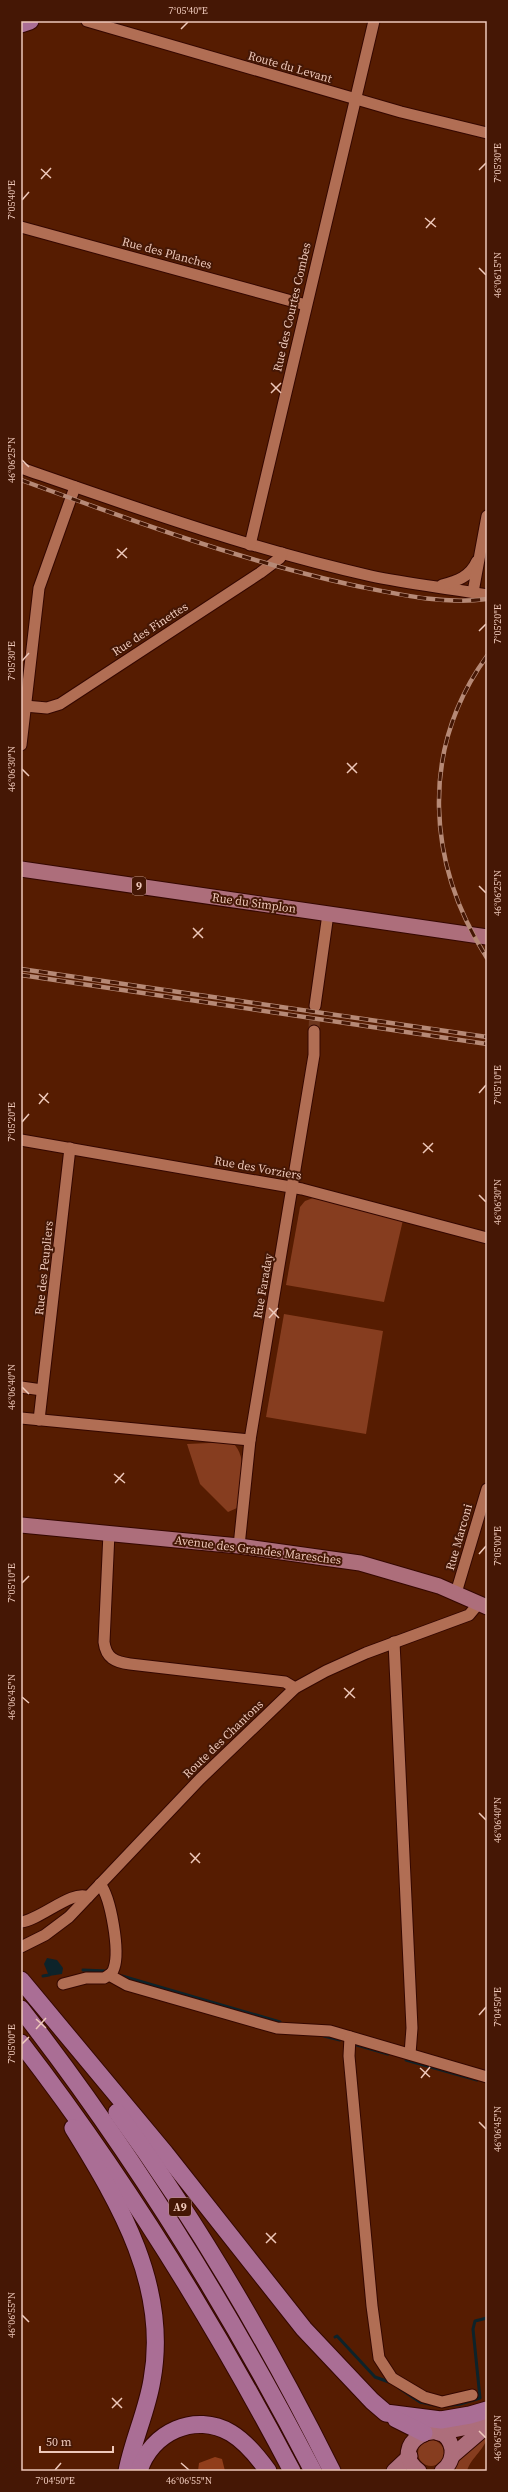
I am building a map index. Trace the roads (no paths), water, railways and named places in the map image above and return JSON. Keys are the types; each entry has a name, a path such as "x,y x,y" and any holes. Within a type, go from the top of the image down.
{"highway":[{"path":"21,24 30,21"},
{"path":"21,1980 165,2153 304,2329 356,2387 386,2413 432,2433"},
{"name":"A9","path":"21,1984 126,2124 191,2224 251,2320 332,2471"},
{"name":"A9","path":"21,2009 96,2111 183,2241 253,2359 313,2471"},
{"path":"21,2044 103,2153 153,2229 226,2349 292,2471"},
{"path":"21,2048 77,2135 110,2192 134,2239 149,2283 155,2326 154,2367 147,2405 127,2471"},
{"path":"386,2413 441,2420 470,2416 487,2410"},
{"path":"139,2471 147,2454 162,2437 176,2429 198,2425 220,2428 236,2436 253,2452 268,2471"}],"main road":[{"name":"Rue du Simplon","path":"21,869 487,937"},
{"name":"Avenue des Grandes Maresches","path":"21,1525 239,1546 360,1563 408,1576 456,1593 483,1605"},
{"path":"419,2471 412,2463 410,2456 412,2443 432,2433 468,2426 487,2414"},
{"path":"442,2471 448,2465 452,2456 487,2426"},
{"path":"432,2433 449,2443 452,2456"},
{"path":"394,2471 410,2456"}],"street":[{"name":"Route du Levant","path":"86,21 354,99 487,133"},
{"name":"Rue des Courtes Combes","path":"250,545 354,99 374,21"},
{"name":"Rue des Planches","path":"21,227 306,305"},
{"path":"21,468 250,545 372,576 487,595"},
{"path":"21,745 39,588 75,487"},
{"path":"473,592 487,516"},
{"name":"Rue des Finettes","path":"25,706 47,708 60,704 260,573 280,558 282,553"},
{"path":"436,586 462,578 474,568 480,555"},
{"path":"315,1006 328,914"},
{"name":"Rue Faraday","path":"239,1546 250,1440 314,1055 314,1031"},
{"name":"Rue des Vorziers","path":"21,1140 293,1187 487,1238"},
{"name":"Rue des Peupliers","path":"39,1420 70,1148"},
{"path":"21,1387 42,1390"},
{"path":"21,1418 250,1440"},
{"name":"Rue Marconi","path":"456,1593 487,1489"},
{"path":"109,1533 104,1642 106,1652 112,1658 130,1664 285,1682 295,1688"},
{"name":"Route des Chantons","path":"21,1947 45,1935 63,1922 200,1778 295,1688 326,1671 394,1642 469,1615 483,1605"},
{"path":"394,1642 412,2028 410,2054"},
{"path":"63,1984 86,1978 104,1978 109,1975 115,1966 115,1944 109,1903 100,1884"},
{"path":"21,1922 34,1919 75,1895 88,1896"},
{"path":"109,1975 127,1985 255,2022 286,2029 330,2031 487,2077"},
{"path":"350,2037 349,2063 372,2306 379,2358 392,2378 424,2397 442,2402 472,2395"}],"water":[{"path":"47,1958 57,1960 63,1968 62,1974 49,1976 44,1964"}],"waterway":[{"path":"83,1970 106,1971"},
{"path":"43,1976 49,1975"},
{"path":"122,1976 280,2022"},
{"path":"324,2036 340,2040"},
{"path":"357,2045 388,2054"},
{"path":"406,2060 477,2080"},
{"path":"444,2406 460,2404 480,2398 473,2329 475,2321 487,2318"},
{"path":"335,2337 337,2336 375,2377 389,2382"},
{"path":"399,2388 420,2402 439,2406"}],"tunnel":[{"path":"314,1031 315,1006"}],"railway":[{"path":"21,480 185,538 268,564 310,575 420,598 453,601 487,599"},
{"path":"487,656 465,692 450,730 441,768 439,807 443,846 452,884 467,922 487,958"},
{"path":"21,969 487,1037"},
{"path":"21,975 487,1044"}]}
